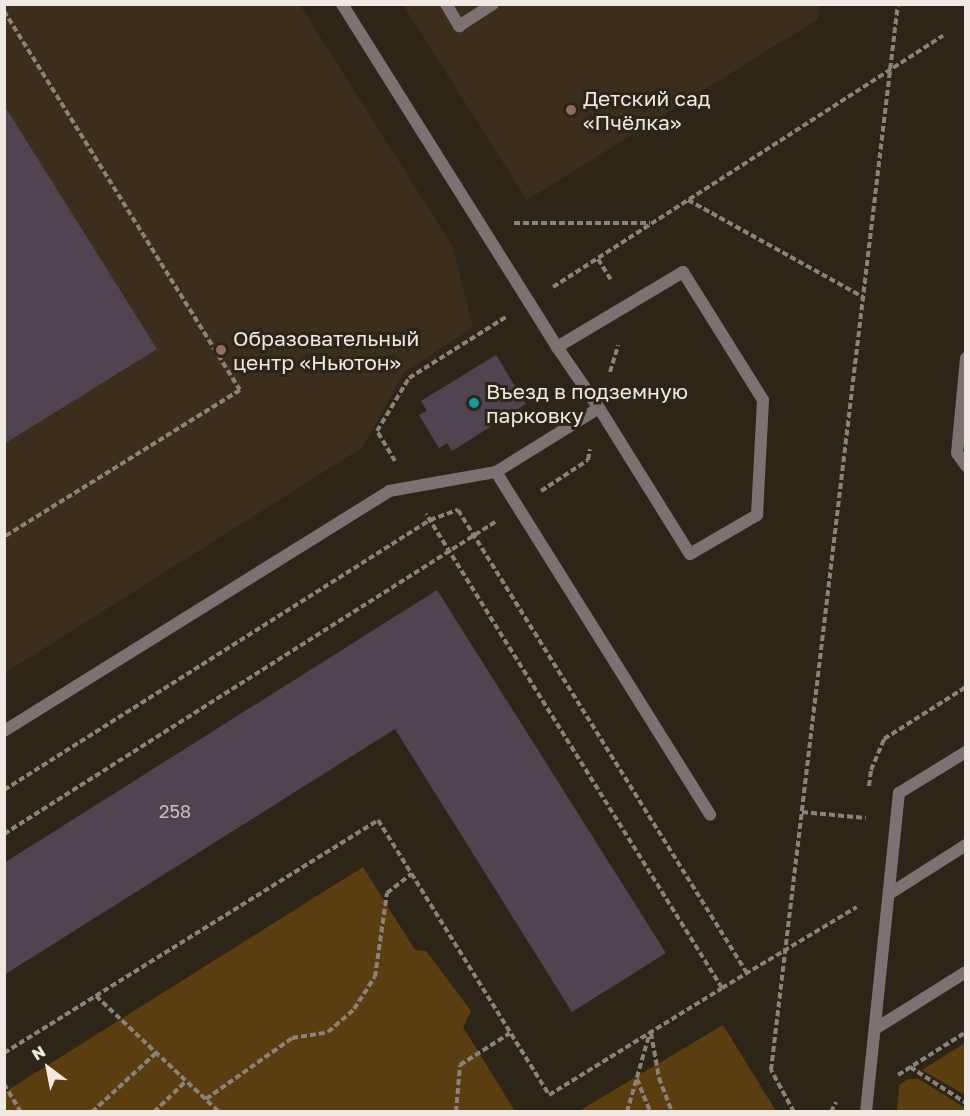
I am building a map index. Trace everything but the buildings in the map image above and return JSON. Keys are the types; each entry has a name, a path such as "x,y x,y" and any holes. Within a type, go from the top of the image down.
{"lane":[{"path":"342,4 529,303 557,347 598,408 690,554 757,514 763,400 683,272 557,347"},
{"path":"446,4 459,26 493,4"},
{"path":"966,358 957,453 966,466"},
{"path":"4,731 389,491 496,472 598,408"},
{"path":"496,472 710,815"},
{"path":"866,1112 899,793 966,752"},
{"path":"889,894 966,845"},
{"path":"875,1029 966,972"}],"path":[{"path":"794,1112 771,1070 898,4"},
{"path":"4,11 240,390 4,537"},
{"path":"722,988 430,520 377,431 409,378 943,36"},
{"path":"688,200 863,297"},
{"path":"513,223 651,224"},
{"path":"4,834 450,552 588,460 598,408 618,345 641,328 597,259"},
{"path":"4,790 430,520 458,510 747,974"},
{"path":"802,812 866,818"},
{"path":"4,1053 378,820 549,1095 858,906"},
{"path":"206,1099 292,1038 328,1032 354,1009 375,977 387,893 411,874"},
{"path":"96,996 219,1112"},
{"path":"627,1112 651,1032"},
{"path":"651,1032 659,1078 672,1112"},
{"path":"894,1078 966,1032"},
{"path":"456,1112 460,1065 510,1033"},
{"path":"92,1112 156,1053"},
{"path":"910,1067 966,1103"},
{"path":"637,1078 650,1112"},
{"path":"154,1112 185,1082"},
{"path":"4,1084 21,1112"}],"shaded area":[{"name":"Образовательный центр «Ньютон»","path":"5,5 300,5 453,247 473,327 404,373 363,447 5,673"},
{"name":"Детский сад «Пчёлка»","path":"403,5 819,5 818,19 527,200"},
{"path":"363,867 415,950 426,951 471,1011 463,1027 515,1111 5,1111 5,1092"},
{"path":"723,1025 776,1111 579,1111"},
{"path":"965,1043 965,1095 922,1070"},
{"path":"908,1079 919,1079 965,1108 965,1111 897,1111 899,1085"}],"place":[{"name":"Детский сад «Пчёлка»","path":"571,110"},
{"name":"Образовательный центр «Ньютон»","path":"221,350"},
{"name":"Въезд в подземную парковку","path":"474,403"}]}
